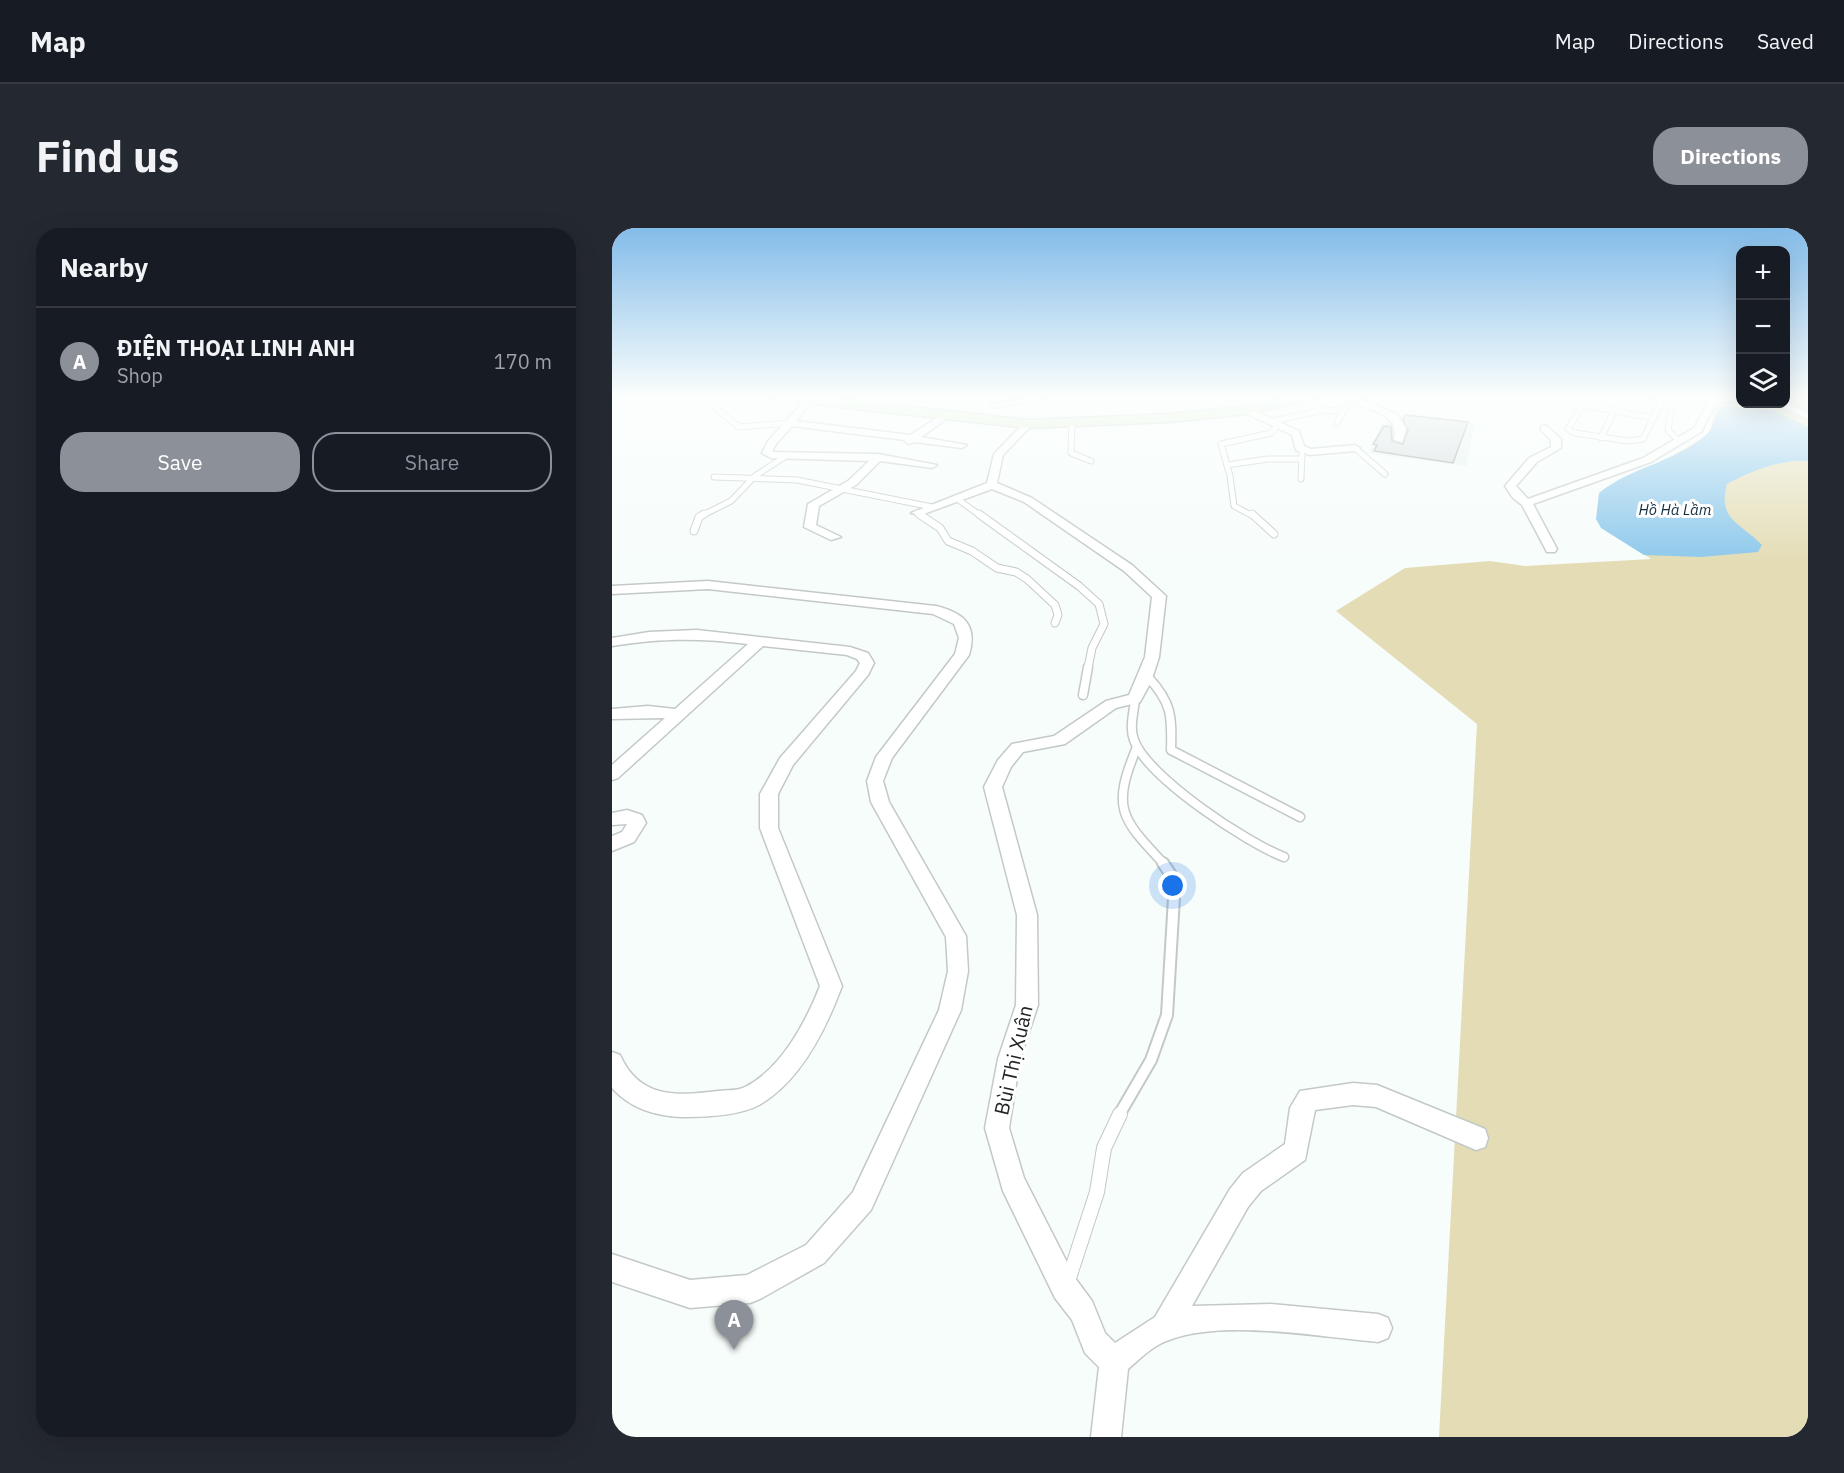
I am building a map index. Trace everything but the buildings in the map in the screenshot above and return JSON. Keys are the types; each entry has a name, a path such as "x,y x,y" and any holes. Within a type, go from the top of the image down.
{"street":[{"path":"767,452 786,456 881,458 932,465"},
{"path":"835,537 812,529 809,525 814,504 843,489 890,452"},
{"path":"992,485 995,460 999,452"},
{"path":"1302,454 1320,452"},
{"path":"1548,452 1533,460 1510,486 1517,496 1527,503 1551,549"},
{"path":"1527,503 1647,460 1660,452"},
{"path":"917,513 992,485 1028,500 1128,568 1159,596 1155,605 1155,634 1148,677 1135,699"},
{"path":"612,590 708,585 936,610 957,618 966,629 967,642 962,656 884,757 875,781 880,802 956,936 958,971 950,1010 862,1201 815,1254 750,1289 690,1294 612,1269"},
{"path":"612,642 649,636 697,634 850,651 863,656 867,663 863,672 786,762 769,794 769,828 822,958 831,986 819,1019 781,1072 750,1098 687,1107 641,1100 615,1075 612,1063"},
{"path":"612,774 760,641"},
{"name":"Bùi Thị Xuân","path":"1114,1362 1095,1343 1082,1311 1065,1288 1012,1182 997,1128 1009,1059 1028,1005 1028,937 1027,915 993,787 1004,764 1018,748 1059,740 1111,704 1135,699"},
{"path":"612,714 648,711 681,714"},
{"path":"612,818 627,816 636,820 637,824 628,837 612,844"},
{"path":"1165,1327 1239,1198 1252,1182 1296,1151 1302,1108 1308,1099 1353,1094 1377,1096 1476,1138"},
{"path":"1106,1437 1114,1362 1137,1343 1165,1327 1196,1319 1233,1317 1378,1328"}],"lane":[{"path":"1071,452 1091,461"},
{"path":"1223,452 1234,506 1248,511 1274,534"},
{"path":"1360,452 1385,474"},
{"path":"1227,465 1302,454 1301,479"},
{"path":"694,531 699,517 730,501 755,476 786,456"},
{"path":"714,477 755,476 843,489 932,507"},
{"path":"956,498 1023,544 1099,604 1104,624 1092,648 1083,695"},
{"path":"917,513 940,528 948,541 972,551 997,568 1016,572 1027,579 1055,605 1058,615 1056,623"},
{"path":"1148,677 1164,693 1171,706 1171,750 1200,769 1273,799 1300,817"},
{"path":"1135,699 1132,737 1137,747 1164,779 1215,820 1262,850 1284,857"},
{"path":"1065,1288 1097,1192 1104,1148 1123,1107 1151,1060 1167,1015 1175,881 1166,863 1142,842 1124,818 1120,794 1137,747"}],"shaded area":[{"path":"1369,452 1469,452 1466,466"},
{"path":"1679,452 1808,452 1808,1437 1439,1437 1477,724 1336,611 1405,568 1490,561 1525,566 1651,559 1609,532 1666,460"}],"water":[{"name":"Hồ Hà Lầm","path":"1680,452 1808,452 1808,461 1787,462 1766,467 1727,484 1725,506 1728,513 1762,545 1758,552 1701,557 1644,555 1601,528 1596,519 1599,493 1625,477"}],"place":[{"name":"ĐIỆN THOẠI LINH ANH","path":"734,1350"}]}
